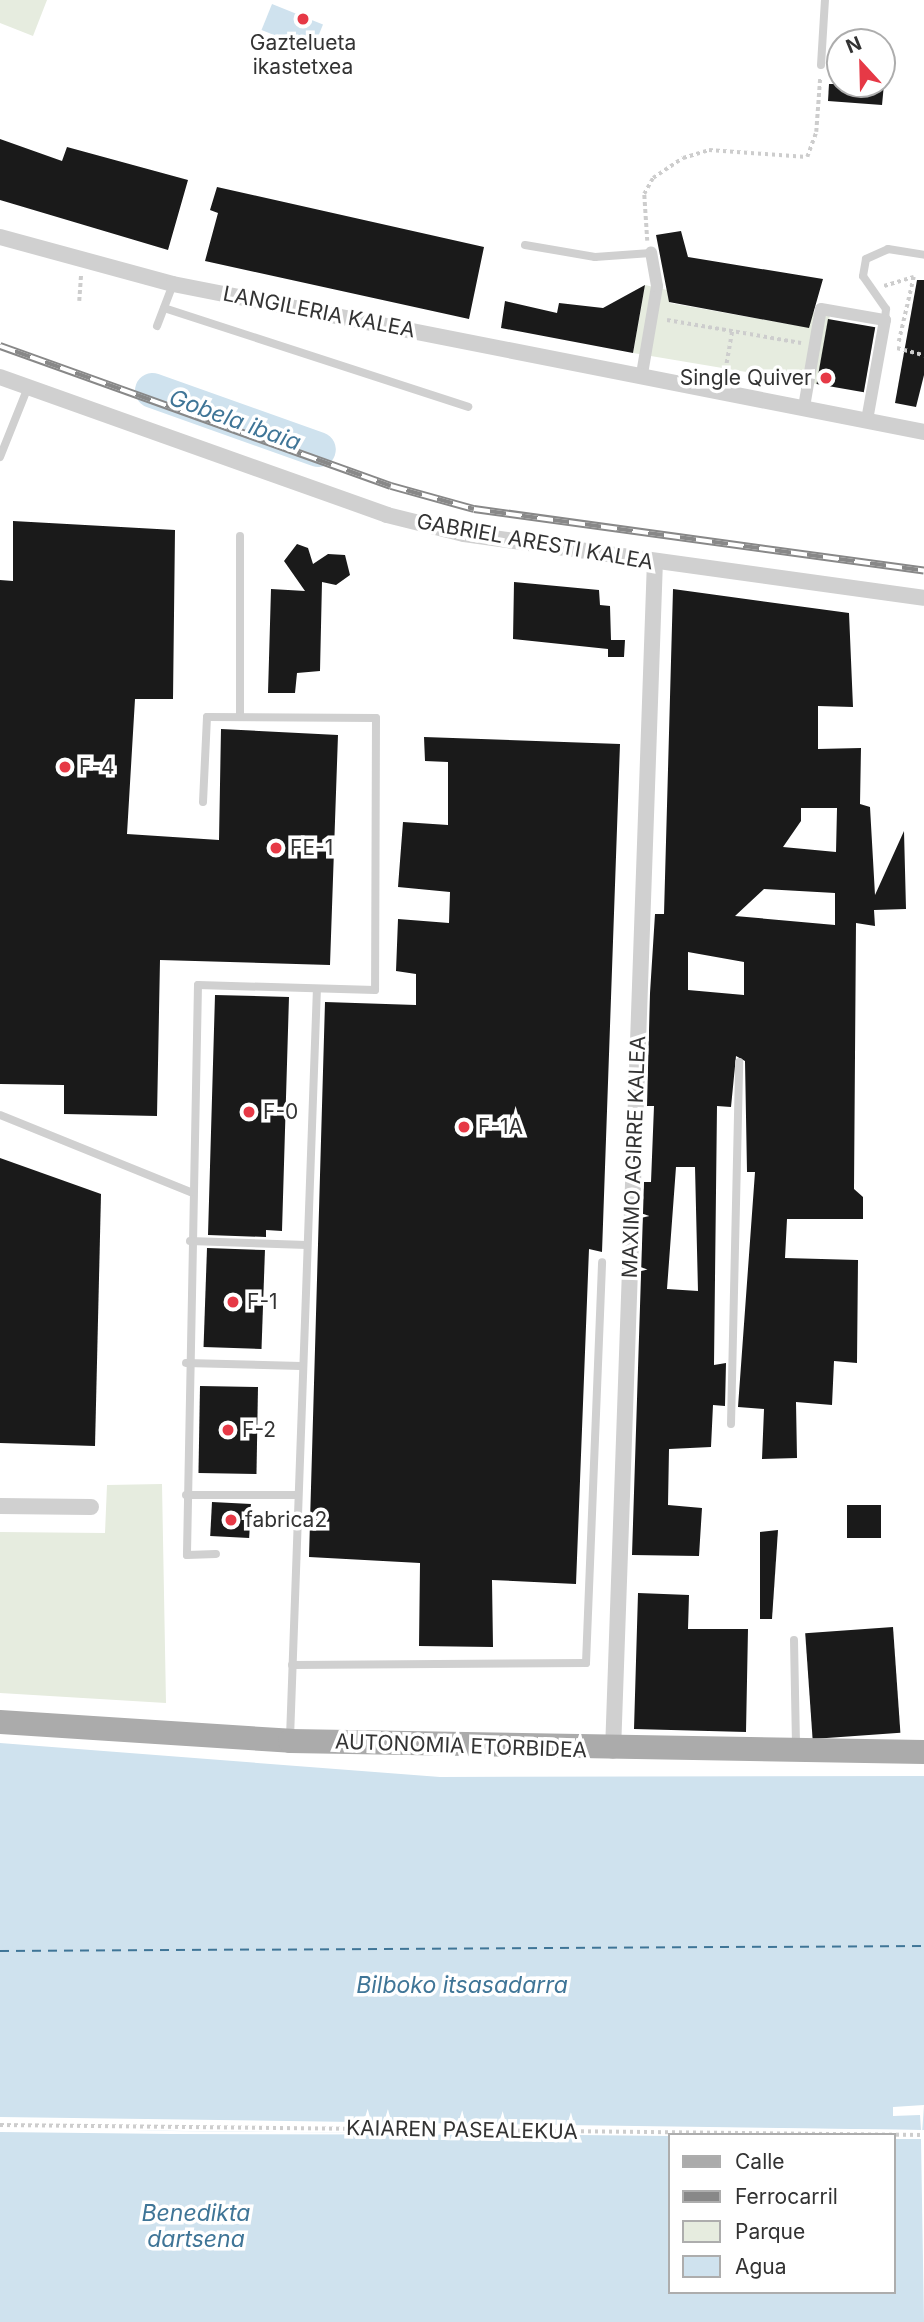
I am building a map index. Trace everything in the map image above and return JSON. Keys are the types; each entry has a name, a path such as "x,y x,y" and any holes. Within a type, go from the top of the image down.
{"main road":[{"name":"AUTONOMIA ETORBIDEA","path":"0,1722 290,1741 613,1751 924,1752"}],"street":[{"name":"LANGILERIA KALEA","path":"0,237 82,262 173,284 642,374 924,432"},
{"path":"642,374 657,286 651,253"},
{"path":"804,407 821,309 885,320 867,421"},
{"name":"GABRIEL ARESTI KALEA","path":"0,377 387,515 464,534 656,564 924,598"},
{"name":"MAXIMO AGIRRE KALEA","path":"613,1751 656,564"},
{"path":"0,1506 91,1507"}],"lane":[{"path":"821,65 825,0"},
{"path":"525,245 595,257 651,253"},
{"path":"885,320 886,309 869,290 864,267 872,254 888,249 924,255"},
{"path":"157,326 173,284"},
{"path":"164,308 468,407"},
{"path":"0,457 2,444 28,387"},
{"path":"240,536 240,717"},
{"path":"203,802 207,717 376,718 375,990 198,985 186,1363 187,1555 216,1554"},
{"path":"290,1741 296,1495 317,989"},
{"path":"731,1424 739,1062"},
{"path":"0,1115 191,1192"},
{"path":"190,1241 306,1245"},
{"path":"292,1665 586,1663 602,1262"},
{"path":"186,1363 301,1367"},
{"path":"186,1495 296,1495"},
{"path":"794,1640 796,1753"}],"path":[{"path":"644,233 644,194 653,178 683,158 709,150 807,157 820,86"},
{"path":"79,301 82,262"},
{"path":"869,290 914,277 898,345 924,355"},
{"path":"652,317 815,346"},
{"path":"721,390 732,331"},
{"name":"KAIAREN PASEALEKUA","path":"0,2125 739,2133"},
{"name":"KAIAREN PASEALEKUA","path":"896,2135 924,2135"}],"green space":[{"path":"0,0 47,0 33,36 0,23"},
{"path":"645,285 667,290 670,303 800,326 803,311 830,315 817,384 633,353"},
{"path":"162,1484 166,1703 0,1693 0,1532 105,1533 107,1485"}],"water":[{"path":"272,4 323,25 313,51 262,30"},
{"name":"Bilboko itsasadarra","path":"0,1743 440,1777 924,1776 924,2130 0,2117"},
{"name":"Benedikta dartsena","path":"0,2129 668,2136 668,2294 896,2294 896,2139 921,2139 924,2322 0,2322"}],"pier":[{"path":"924,2105 922,2134 0,2120 921,2130 920,2115 893,2116 893,2107"},
{"path":"0,2126 168,2131 668,2135 172,2134 0,2132"}],"building":[{"path":"828,98 883,98 882,105 828,101"},
{"path":"0,139 62,161 67,147 188,180 168,250 0,200"},
{"path":"217,187 484,247 469,319 205,261 218,213 210,210"},
{"path":"681,231 688,257 823,279 809,328 669,302 656,235"},
{"path":"917,280 924,280 924,375 916,407 895,403"},
{"path":"645,285 633,353 501,328 505,301 557,313 559,303 603,308"},
{"path":"828,319 875,327 864,392 817,384"},
{"name":"F-4","path":"13,521 175,530 173,699 135,699 127,834 219,840 221,729 338,735 330,965 160,960 157,1116 64,1114 64,1085 0,1084 0,580 13,581"},
{"path":"297,544 308,548 313,564 328,554 345,555 350,575 336,585 322,582 320,671 297,673 295,693 268,693 271,589 305,591 284,561"},
{"path":"514,582 599,590 600,605 610,606 611,640 625,640 624,657 608,657 608,649 513,639"},
{"path":"673,589 849,613 853,707 818,706 818,749 861,748 860,804 870,807 875,895 904,831 906,909 874,910 875,926 856,923 854,1189 863,1197 863,1219 787,1219 785,1258 858,1260 857,1363 834,1361 832,1405 796,1402 797,1458 762,1459 764,1409 738,1407 755,1172 747,1172 745,1061 736,1056 731,1107 717,1106 714,1365 726,1363 725,1406 713,1405 711,1447 669,1449 668,1505 702,1508 699,1556 632,1555 644,1182 651,1182 654,1106 647,1106 650,993 655,914 664,914","holes":["801,808 837,808 836,852 783,847 801,821","764,889 835,893 835,925 735,916","688,952 744,962 744,995 688,990","676,1167 695,1167 698,1291 667,1289"]},
{"name":"F-1A","path":"424,737 620,744 602,1252 589,1249 576,1584 492,1580 493,1647 419,1646 420,1563 309,1557 325,1002 416,1005 416,974 396,971 398,919 449,923 450,892 398,887 403,822 448,825 448,762 425,761"},
{"name":"F-0","path":"215,995 289,997 282,1231 266,1230 266,1237 208,1235"},
{"path":"0,1158 101,1194 95,1446 0,1443"},
{"name":"F-1","path":"207,1248 265,1250 262,1349 204,1347"},
{"name":"F-2","path":"200,1386 258,1387 256,1474 198,1473"},
{"name":"fabrica2","path":"212,1502 251,1504 249,1538 210,1536"},
{"path":"847,1505 881,1505 881,1538 847,1538"},
{"path":"778,1530 772,1619 760,1619 760,1532"},
{"path":"638,1593 689,1595 688,1629 748,1629 746,1732 634,1729"},
{"path":"893,1627 900,1733 813,1739 805,1633"}],"waterway":[{"name":"Gobela ibaia","path":"152,390 318,449"}],"ferry route":[{"path":"0,1951 924,1946"}],"railway":[{"path":"0,346 391,486 474,509 924,571"}],"place":[{"name":"Gaztelueta ikastetxea","path":"303,19"},
{"name":"Single Quiver","path":"826,378"},
{"name":"F-4","path":"65,767"},
{"name":"FE-1","path":"276,848"},
{"name":"F-0","path":"249,1112"},
{"name":"F-1A","path":"464,1127"},
{"name":"F-1","path":"233,1302"},
{"name":"F-2","path":"228,1430"},
{"name":"fabrica2","path":"231,1520"}]}
